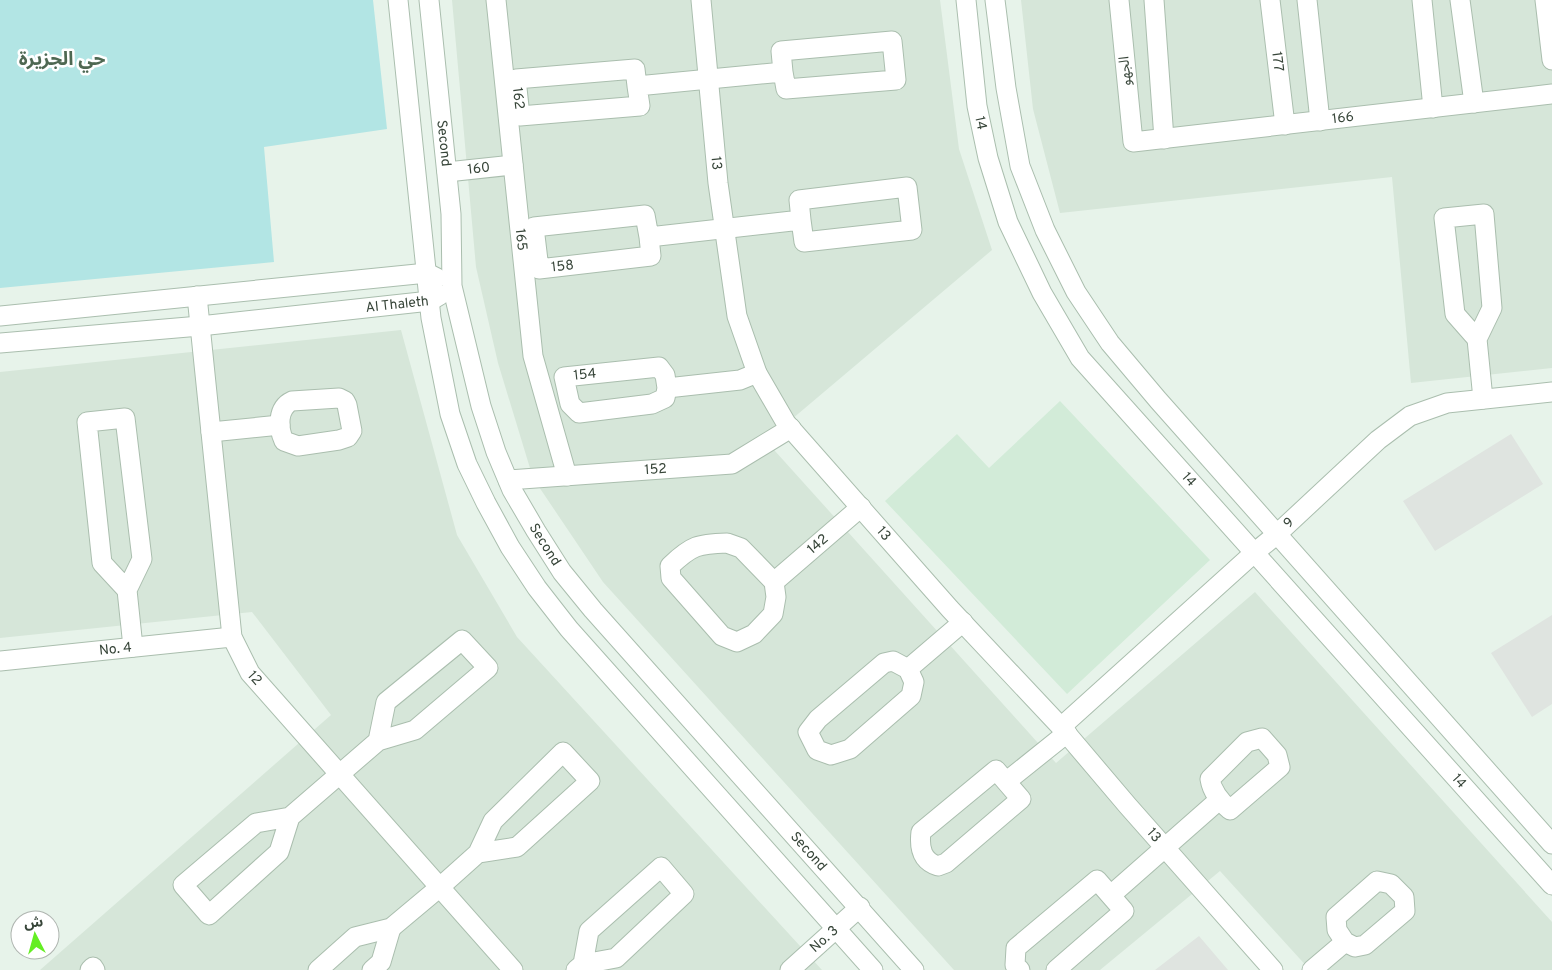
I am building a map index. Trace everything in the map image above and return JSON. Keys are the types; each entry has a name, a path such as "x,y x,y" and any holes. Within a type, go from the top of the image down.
{"street":[{"path":"398,0 430,302 439,362 448,406 467,464 486,503 526,572 569,629 873,970"},
{"name":"Second","path":"429,0 451,214 452,286 480,406 508,480 536,531 562,572 593,610 914,970"},
{"name":"165","path":"496,0 533,356 568,476"},
{"name":"13","path":"701,0 718,184 737,316 757,373 791,428 963,622 1064,730 1273,970"},
{"name":"14","path":"966,0 977,106 988,158 1008,222 1042,293 1080,358 1552,885"},
{"name":"14","path":"995,0 1006,88 1020,166 1045,230 1076,292 1110,343 1276,535 1552,844"},
{"name":"الجهو","path":"1119,0 1133,142"},
{"path":"1154,0 1164,139"},
{"name":"177","path":"1270,0 1285,125"},
{"path":"1307,0 1320,121"},
{"path":"1422,0 1433,108"},
{"path":"1460,0 1474,103"},
{"path":"1545,0 1552,60"},
{"path":"892,40 896,80 786,89 783,72 781,51 892,40"},
{"name":"162","path":"635,69 637,86 640,106 520,116 516,80 635,69"},
{"path":"637,86 783,72"},
{"name":"166","path":"1133,142 1552,94"},
{"name":"160","path":"446,172 513,165"},
{"path":"907,187 912,230 804,242 801,220 799,200 907,187"},
{"path":"1477,339 1455,314 1444,218 1484,214 1492,308 1477,339 1483,399"},
{"name":"158","path":"645,215 648,237 651,256 539,269 534,228 645,215"},
{"path":"648,237 801,220"},
{"name":"Al Thaleth","path":"0,316 427,273 452,286 430,302 200,326 0,343"},
{"name":"12","path":"197,296 232,637 250,673 513,970"},
{"name":"154","path":"659,367 665,375 667,388 665,398 652,404 579,413 570,404 564,377 659,367"},
{"path":"667,388 740,380 757,373"},
{"name":"9","path":"1007,782 1378,440 1410,416 1447,403 1552,392"},
{"path":"127,590 102,563 87,422 125,418 142,559 127,590 133,647"},
{"path":"212,432 280,424"},
{"name":"152","path":"508,480 732,464 791,428"},
{"name":"142","path":"774,582 860,507"},
{"path":"727,543 740,548 774,582 776,597 773,614 754,634 737,642 722,636 680,589 671,578 670,566 686,550 702,544 727,543"},
{"path":"908,669 963,622"},
{"name":"No. 4","path":"0,661 232,637"},
{"path":"290,817 279,852 209,915 183,885 256,823 290,817 378,741 415,730 488,668 462,640 386,702 378,741"},
{"path":"893,660 908,669 914,682 912,696 850,749 831,755 817,750 808,732 818,719 884,663 893,660"},
{"path":"318,970 355,937 391,928 440,887 478,853 493,821 563,752 590,781 517,847 478,853"},
{"path":"996,770 1007,782 1021,799 946,863 938,866 931,864 923,855 920,844 921,832 996,770"},
{"path":"1111,895 1219,800"},
{"path":"661,867 684,894 616,958 580,967 589,931 661,867"},
{"path":"1020,970 1015,965 1016,948 1097,880 1124,911 1056,970"},
{"name":"No. 3","path":"790,970 860,908"},
{"path":"372,970 381,962 391,928"},
{"path":"1312,970 1345,942"},
{"path":"90,970 93,967 95,970"}],"shaded area":[{"path":"0,0 373,0 387,129 264,147 274,262 0,288"},
{"path":"452,0 940,0 959,149 992,250 766,441 1056,763 1255,592 1552,922 1552,970 1310,970 1220,871 1100,970 954,970 603,582 533,478 498,363 476,267"},
{"path":"1021,0 1552,0 1552,368 1411,383 1392,177 1060,213 1033,109"},
{"path":"401,330 457,535 517,637 822,970 40,970 51,960 60,960 60,952 331,715 252,612 0,638 0,372"},
{"path":"1060,401 1210,560 1067,694 885,501 957,434 989,468"},
{"path":"1511,434 1543,484 1435,551 1403,501"},
{"path":"1552,615 1552,704 1532,717 1491,653"},
{"path":"1199,936 1228,970 1155,970"}],"district":[{"name":"حي الجزيرة","path":"62,60"}]}
